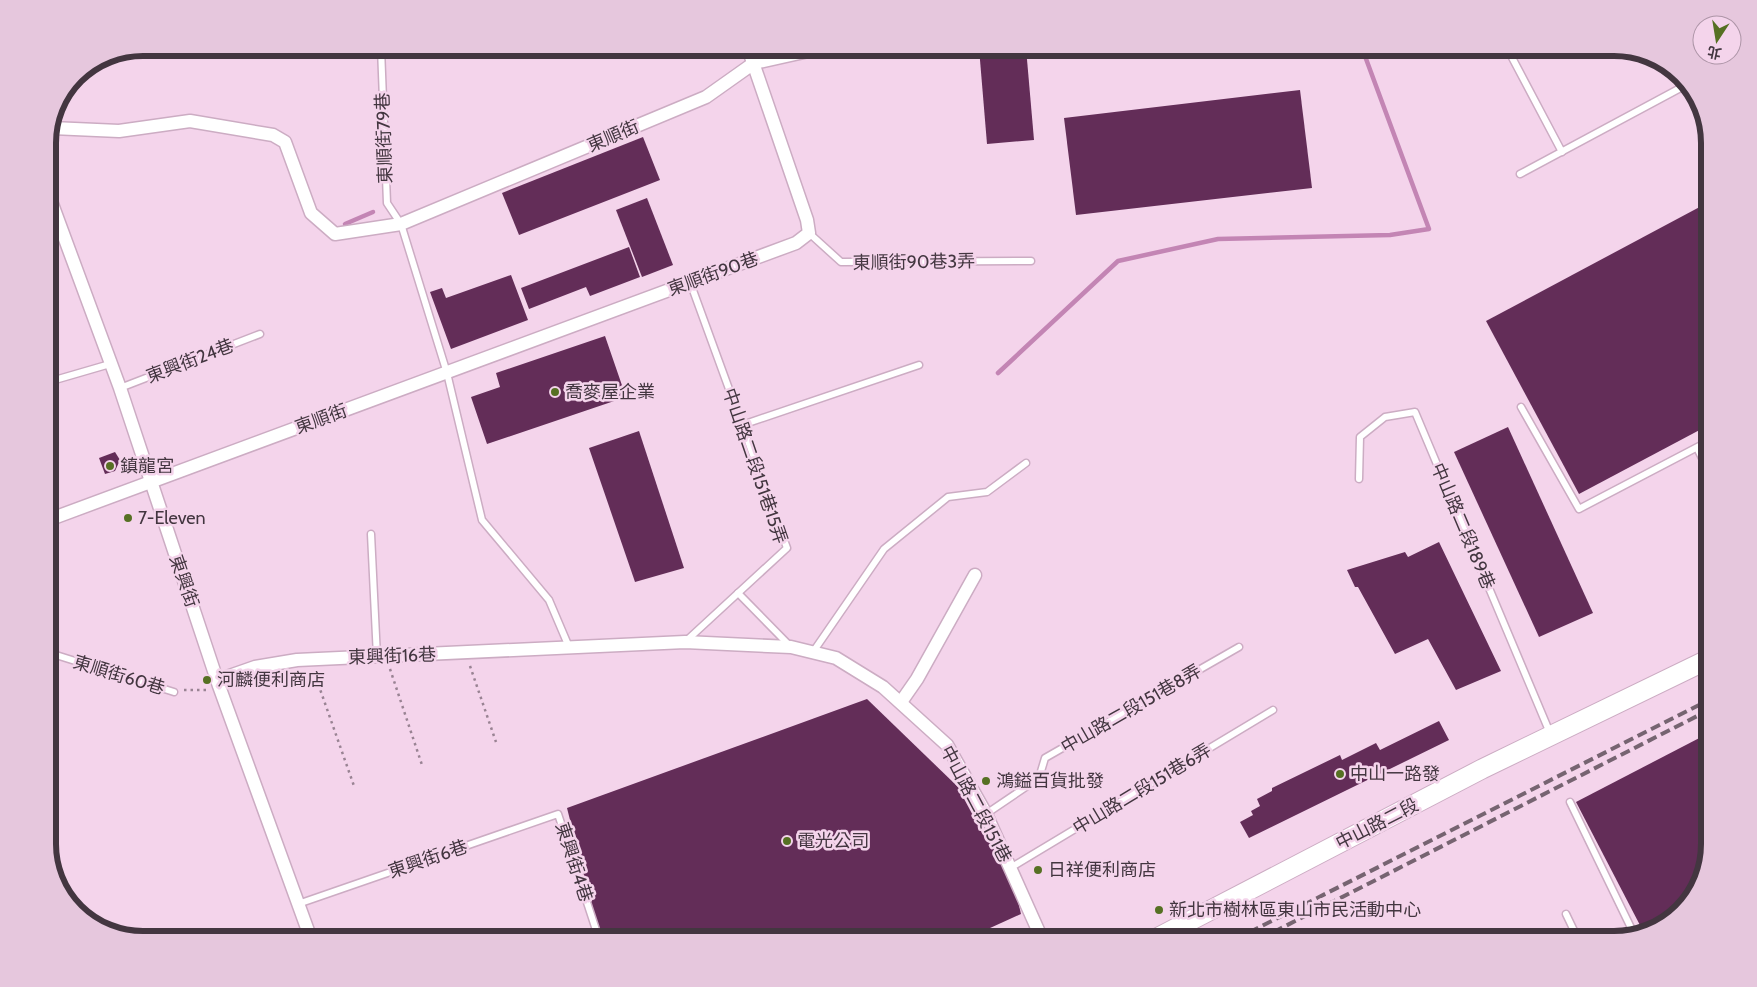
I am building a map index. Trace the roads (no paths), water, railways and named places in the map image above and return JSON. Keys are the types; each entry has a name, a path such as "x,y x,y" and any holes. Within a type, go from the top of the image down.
{"main road":[{"name":"中山路二段","path":"1172,931 1473,774 1701,663"}],"street":[{"path":"751,56 807,220 809,233"},
{"name":"東順街","path":"58,128 119,131 190,121 273,134 285,142 311,213 335,234 401,224 706,97 754,63 786,56"},
{"name":"東興街","path":"56,215 120,388 218,683 308,931"},
{"name":"東順街90巷","path":"447,373 796,243 809,233"},
{"name":"東順街","path":"56,517 447,373"},
{"path":"901,702 917,679 975,576"},
{"name":"東興街16巷","path":"218,683 255,667 310,659 466,654 685,642"},
{"name":"中山路二段151巷","path":"685,642 791,646 836,658 883,686 947,745 986,814 1038,931"}],"lane":[{"name":"東順街79巷","path":"382,56 387,203 401,224"},
{"path":"1511,56 1562,152"},
{"path":"1520,174 1681,88"},
{"path":"401,224 447,373 482,520 549,600 569,648"},
{"name":"東順街90巷3弄","path":"809,233 841,262 1031,261"},
{"name":"中山路二段151巷15弄","path":"685,642 787,548 690,282"},
{"name":"東興街24巷","path":"120,388 260,334"},
{"path":"56,380 110,364"},
{"path":"742,425 919,365"},
{"path":"1521,407 1579,509 1701,446"},
{"name":"中山路二段189巷","path":"1359,479 1360,437 1385,418 1415,412 1552,736"},
{"path":"1697,448 1701,456"},
{"path":"813,652 884,549 948,497 987,492 1026,463"},
{"path":"371,534 381,657"},
{"path":"738,593 791,646"},
{"name":"中山路二段151巷8弄","path":"986,814 1039,778 1045,758 1239,647"},
{"name":"東順街60巷","path":"56,655 174,692"},
{"name":"中山路二段151巷6弄","path":"1010,868 1274,710"},
{"path":"1570,802 1631,929"},
{"name":"東興街6巷","path":"298,904 558,814"},
{"name":"東興街4巷","path":"558,814 596,931"},
{"path":"1566,914 1574,931"}],"waterway":[{"path":"998,373 1118,261 1218,239 1390,235 1429,229 1365,56"},
{"path":"345,224 373,212"}],"railway":[{"path":"1252,931 1701,704"},
{"path":"1276,931 1701,714"}],"place":[{"name":"喬麥屋企業","path":"555,392"},
{"name":"鎮龍宮","path":"110,466"},
{"name":"7-Eleven","path":"128,518"},
{"name":"河麟便利商店","path":"207,680"},
{"name":"中山一路發","path":"1340,774"},
{"name":"鴻鎰百貨批發","path":"986,781"},
{"name":"電光公司","path":"787,841"},
{"name":"日祥便利商店","path":"1038,870"},
{"name":"新北市樹林區東山市民活動中心","path":"1159,910"}]}
